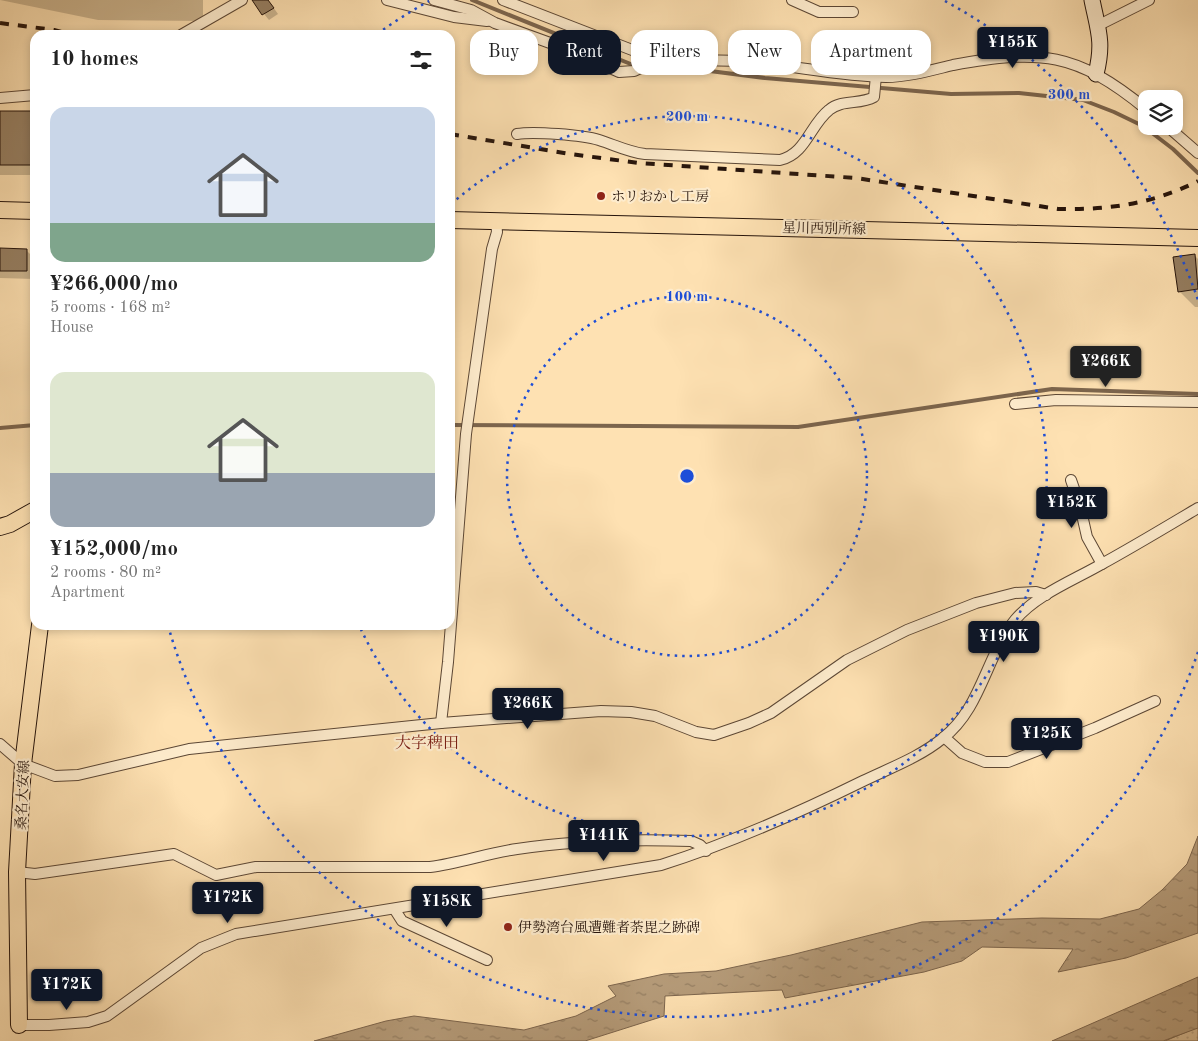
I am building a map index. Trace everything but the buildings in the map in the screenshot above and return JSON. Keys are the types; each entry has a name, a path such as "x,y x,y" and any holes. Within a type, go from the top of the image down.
{"main road":[{"path":"0,210 30,211"},
{"name":"星川西別所線","path":"455,220 858,228 1198,238"},
{"path":"0,527 10,524 30,513"},
{"name":"桑名大安線","path":"19,1025 17,872 23,764 39,630"}],"street":[{"path":"190,30 242,0"},
{"path":"388,0 454,17 495,23"},
{"path":"434,0 471,10 495,23 572,51 619,72 631,71"},
{"path":"503,0 631,52"},
{"path":"792,0 819,12 853,12"},
{"path":"1092,0 1099,25 1100,58 1096,74"},
{"path":"1099,25 1149,0"},
{"path":"718,61 743,61 889,77 1008,57 1055,58 1096,74 1122,90 1138,103"},
{"path":"517,134 540,132 599,140 629,152 645,154 780,160 789,157 799,150 829,110 842,103 869,100 874,97 876,76"},
{"path":"0,98 30,95"},
{"path":"1177,135 1198,153"},
{"path":"455,577 467,431 492,249 497,232 496,221"},
{"path":"1015,404 1056,400 1198,402"},
{"path":"1071,480 1080,506 1087,538 1102,564"},
{"path":"19,1025 88,1022 107,1016 201,948 236,934 395,910 539,883 661,865 706,851 812,806 925,751 944,738 963,716 980,689 999,643 1017,618 1046,595 1198,508"},
{"path":"0,744 23,764 55,776 78,775 190,749 441,723 601,711 631,712 655,716 696,732 714,735 749,724 771,712 847,660 907,630 976,603 1015,593 1036,592 1046,595"},
{"path":"441,723 451,630"},
{"path":"944,738 962,754 985,762 1008,762 1095,728 1155,701"},
{"path":"17,872 35,874 174,854 216,875 256,867 430,866 455,864 517,849 600,840 690,841 700,845 706,851"},
{"path":"395,910 402,921 487,960"}],"shaded area":[{"path":"1198,1027 1198,1041 1165,1041"}],"water":[{"path":"1198,836 1198,933 1126,958 1058,972 1073,949 982,947 962,961 924,972 785,998 782,990 665,996 664,1016 585,1041 314,1041 386,1021 414,1016 524,1030 576,1016 616,996 608,986 664,974 716,971 791,955 922,922 1042,918 1100,919 1139,909 1162,890 1187,864"},
{"path":"1198,977 1198,1028 1163,1041 1052,1041"}],"waterway":[{"path":"472,0 653,73 702,70 765,78 951,94 1019,93 1083,100 1143,126 1173,149 1198,173"},
{"path":"455,425 798,427 1052,389 1198,394"},
{"path":"0,428 30,425"}],"railway":[{"path":"0,23 54,30"},
{"path":"455,135 570,154 639,163 856,178 1058,209 1112,207 1130,204 1164,195 1198,181"}],"place":[{"name":"ホリおかし工房","path":"601,196"},
{"name":"伊勢湾台風遭難者荼毘之跡碑","path":"508,927"}],"district":[{"name":"大字稗田","path":"427,742"}]}
